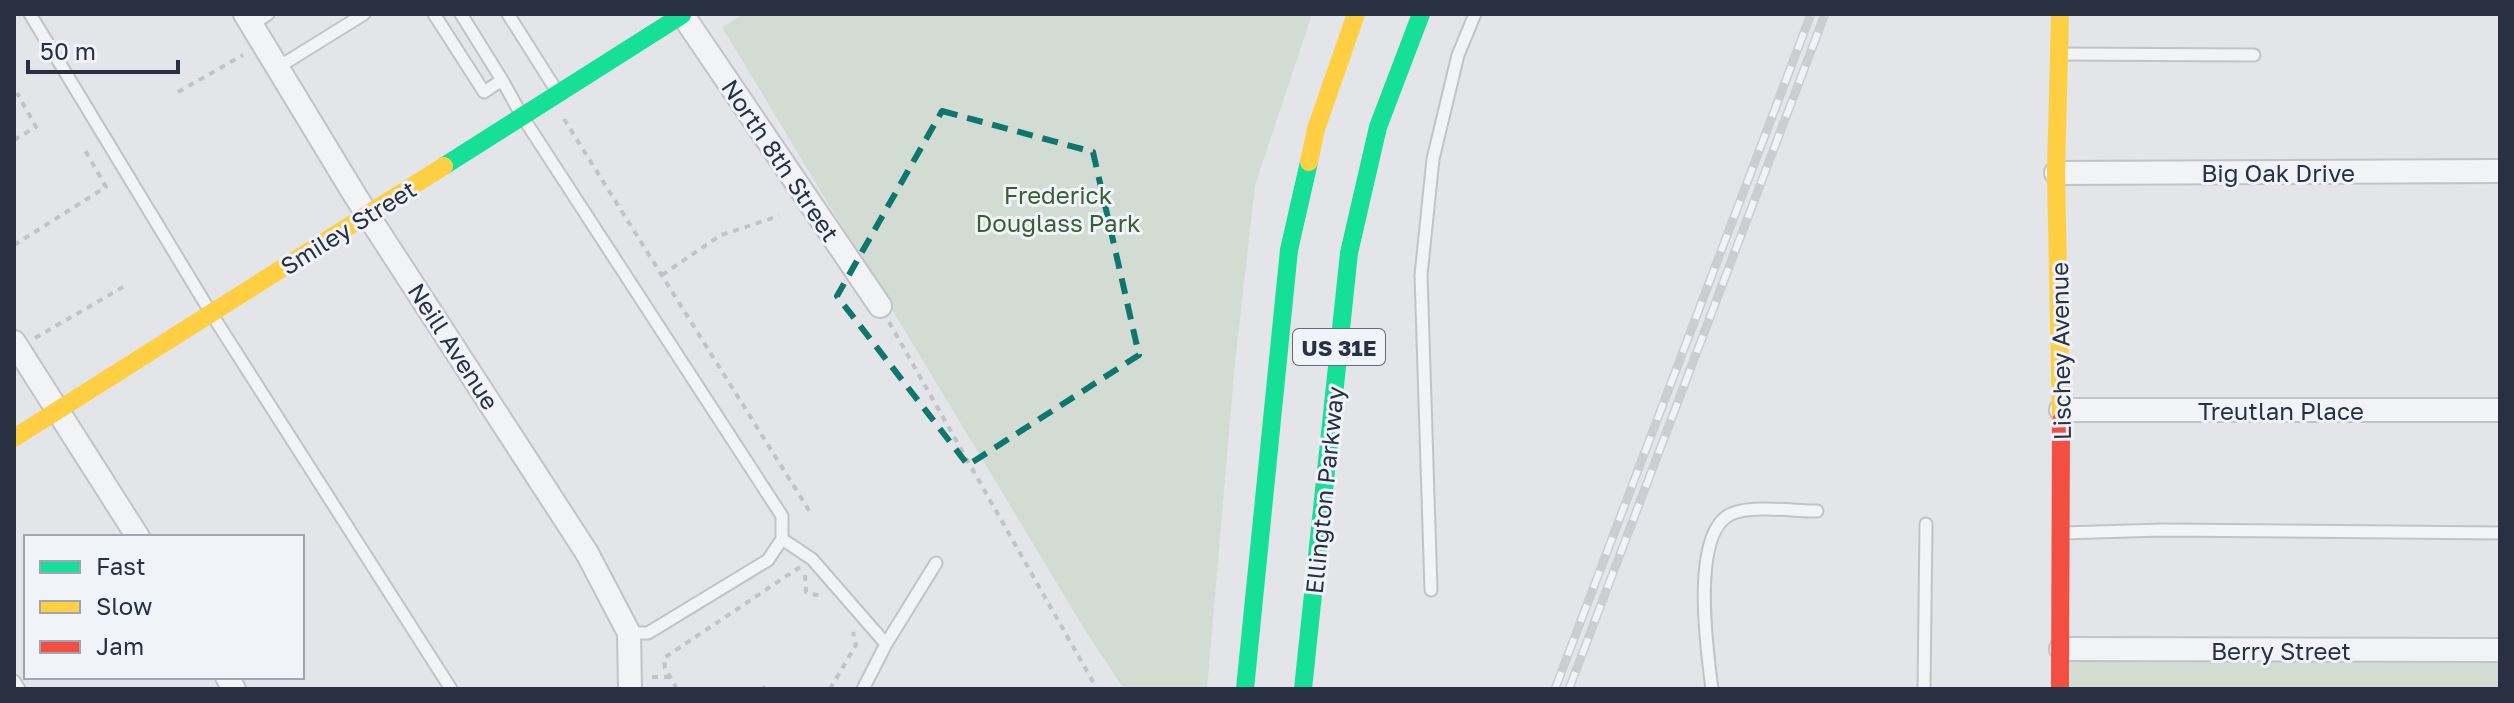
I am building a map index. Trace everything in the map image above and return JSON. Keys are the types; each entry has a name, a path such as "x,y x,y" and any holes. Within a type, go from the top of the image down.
{"main road":[{"name":"Smiley Street","path":"14,438 682,14"},
{"name":"US 31E","path":"1245,689 1289,250 1316,129 1356,14"},
{"name":"Ellington Parkway","path":"1303,689 1349,253 1378,127 1421,14"},
{"name":"Lischey Avenue","path":"2060,14 2056,173 2062,533 2060,689"}],"street":[{"name":"North 8th Street","path":"682,14 880,306"},
{"name":"Neill Avenue","path":"255,18 277,68 587,553 629,633 630,689"},
{"name":"Big Oak Drive","path":"2056,173 2500,171"},
{"path":"25,340 58,411 137,535"},
{"name":"Treutlan Place","path":"2061,410 2500,410"},
{"name":"Berry Street","path":"2061,649 2500,650"}],"lane":[{"path":"30,14 211,313 451,689"},
{"path":"277,68 364,14"},
{"path":"434,14 484,92 502,80"},
{"path":"461,14 522,116 782,516 782,539 768,560 648,633 629,633"},
{"path":"508,14 558,94"},
{"path":"1431,590 1421,275 1433,159 1458,55 1475,14"},
{"path":"2059,54 2254,55"},
{"path":"1712,689 1707,653 1705,573 1709,540 1719,523 1729,515 1743,511 1817,511"},
{"path":"1924,689 1926,524"},
{"path":"2062,533 2163,530 2500,533"},
{"path":"782,539 812,559 886,644"},
{"path":"863,689 886,644 936,563"},
{"path":"14,681 19,689"}],"path":[{"path":"178,92 243,55"},
{"path":"14,140 36,127 17,93"},
{"path":"562,117 810,512"},
{"path":"14,245 106,187 85,150"},
{"path":"662,275 721,235 779,216"},
{"path":"25,340 123,287"},
{"path":"880,306 1097,689"},
{"path":"677,689 665,668 664,658 800,567 806,576 806,592 823,594 830,603"},
{"path":"830,689 856,645 854,632 846,623"},
{"path":"652,677 670,677"}],"highlighted area":[{"path":"942,111 1093,152 1139,355 968,465 837,296"}],"green space":[{"name":"Frederick Douglass Park","path":"744,14 1312,14 1255,185 1235,362 1207,689 1131,689 1122,686 1085,630 722,27"},
{"path":"2061,649 2500,650 2500,689 2061,689"}],"railway":[{"path":"1555,689 1811,14"},
{"path":"1569,689 1825,14"}],"traffic: fast":[{"path":"1303,689 1349,253 1378,127 1421,14"},
{"path":"444,166 682,15"},
{"path":"1245,689 1289,250 1309,162"}],"traffic: slow":[{"path":"1309,162 1316,129 1356,14"},
{"path":"2060,14 2056,173 2061,421"},
{"path":"14,438 444,166"}],"traffic: jam":[{"path":"2060,689 2061,421"}]}
